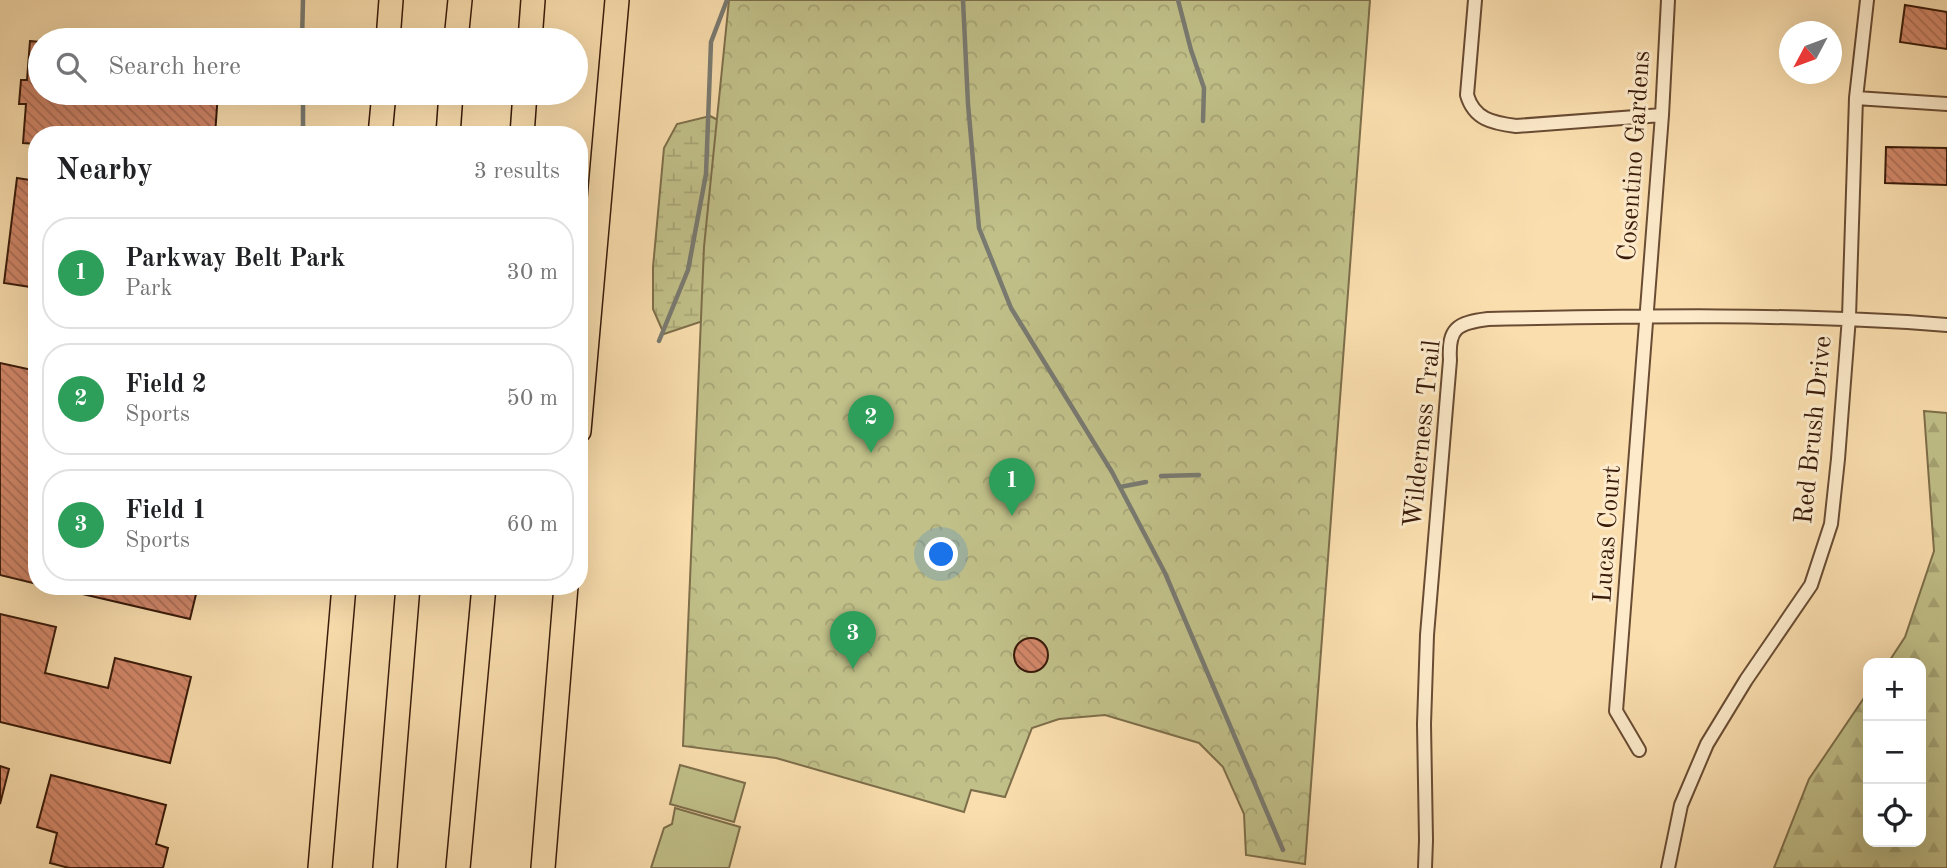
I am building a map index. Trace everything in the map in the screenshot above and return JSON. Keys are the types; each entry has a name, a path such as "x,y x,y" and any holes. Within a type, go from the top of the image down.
{"highway":[{"path":"389,28 391,0"},
{"path":"457,28 460,0"},
{"path":"531,28 533,0"},
{"path":"588,329 617,0"},
{"path":"381,126 383,105"},
{"path":"449,126 450,105"},
{"path":"523,126 524,105"},
{"path":"320,868 343,595"},
{"path":"385,868 407,595"},
{"path":"458,868 483,595"},
{"path":"542,868 565,595"}],"street":[{"path":"1475,0 1467,95 1471,109 1485,118 1498,124 1516,126 1662,115"},
{"name":"Cosentino Gardens","path":"1646,316 1668,0"},
{"name":"Red Brush Drive","path":"1668,868 1681,805 1707,744 1746,680 1811,585 1831,524 1849,317 1856,98 1867,0"},
{"path":"1856,98 1947,104"},
{"name":"Wilderness Trail","path":"1424,868 1427,635 1449,374 1449,342 1456,331 1469,321 1646,316 1849,317 1947,325"},
{"name":"Lucas Court","path":"1639,750 1616,711 1646,316"}],"green space":[{"path":"729,0 1370,0 1305,864 1246,855 1244,814 1223,767 1199,743 1105,715 1059,719 1032,728 1005,797 971,790 964,812 776,758 683,746 704,247"},
{"path":"710,116 744,133 703,321 664,334 653,309 653,267 664,148 677,124"},
{"path":"1924,411 1947,413 1947,868 1774,868 1809,779 1863,699 1863,847 1926,847 1926,658 1891,658 1905,637 1934,551"},
{"path":"680,765 745,783 734,822 670,804"},
{"path":"675,808 740,827 729,868 651,868 664,828 672,824"}],"building":[{"path":"1905,5 1947,12 1947,49 1900,42"},
{"path":"28,67 28,105 217,105 216,126 28,126 28,143 23,143 26,104 19,104 21,80 27,80"},
{"path":"1886,147 1947,148 1947,185 1885,183"},
{"path":"17,178 28,180 28,287 4,283"},
{"path":"0,363 28,369 28,582 0,575"},
{"path":"87,595 196,595 190,619"},
{"path":"0,614 56,627 45,673 108,688 115,658 191,677 170,763 0,722"},
{"path":"1031,638 1043,643 1048,655 1043,667 1031,672 1019,667 1014,655 1019,643"},
{"path":"0,766 9,769 0,804"},
{"path":"51,775 166,805 156,844 168,848 163,868 69,868 50,863 57,833 37,827"}],"waterway":[{"path":"302,28 303,0"},
{"path":"659,341 688,270 706,174 711,42 727,0"},
{"path":"963,0 968,104 979,228 1011,308 1112,472 1165,573 1283,850"},
{"path":"1178,0 1204,88 1203,121"},
{"path":"303,105 303,126"},
{"path":"1161,476 1199,475"},
{"path":"1120,487 1146,482"}],"place":[{"name":"Field 2","path":"871,453"},
{"name":"Parkway Belt Park","path":"1012,516"},
{"name":"Field 1","path":"853,669"}]}
